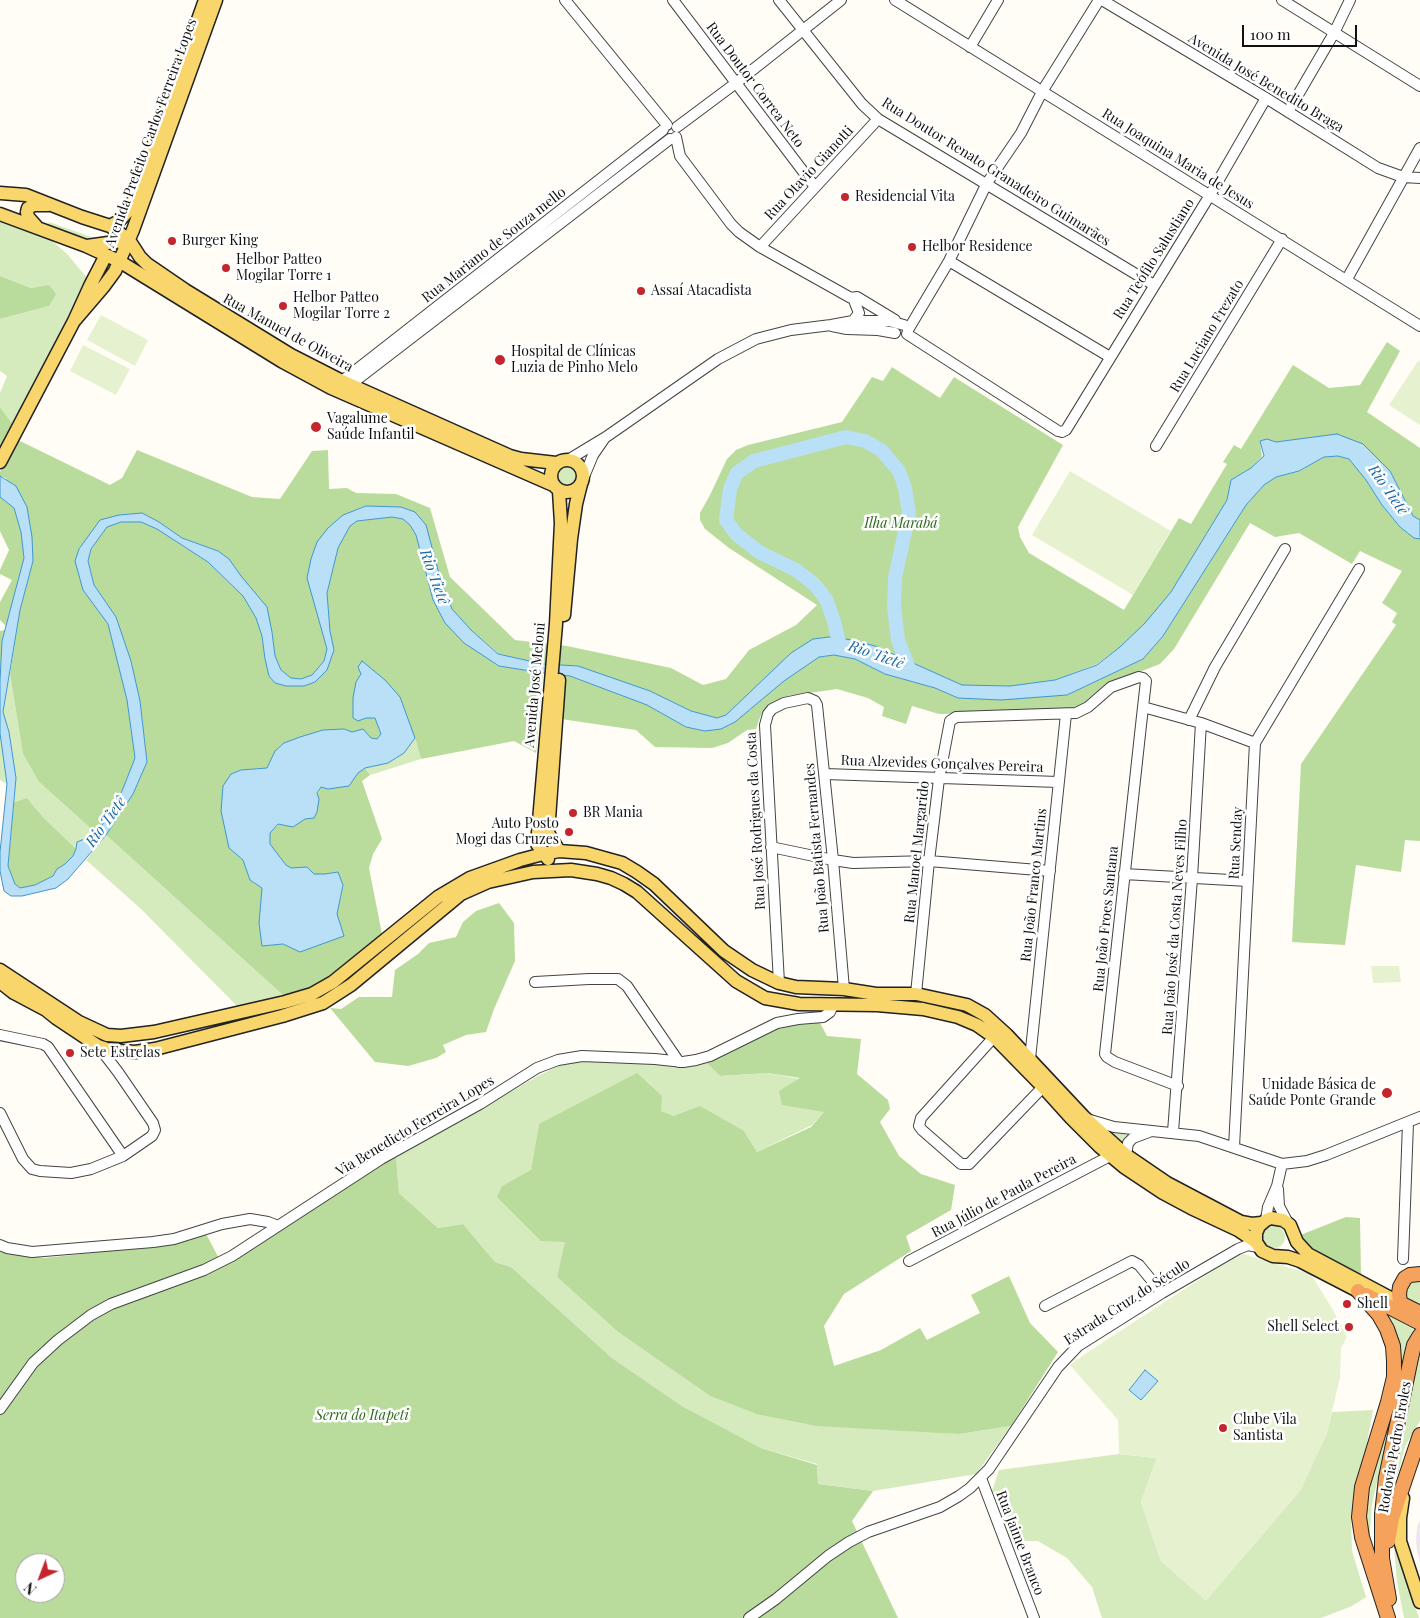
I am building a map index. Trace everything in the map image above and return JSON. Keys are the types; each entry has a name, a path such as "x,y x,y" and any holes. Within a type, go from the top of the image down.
{"highway":[{"path":"1420,1274 1410,1275 1402,1282 1399,1294 1400,1303 1420,1313"},
{"path":"1358,1291 1420,1331"},
{"path":"1358,1291 1379,1316 1387,1329 1393,1346 1394,1377 1362,1487 1359,1517 1362,1537 1388,1618"},
{"name":"Rodovia Pedro Eroles","path":"1393,1618 1382,1558 1382,1514 1386,1478 1414,1345 1420,1331"},
{"path":"1386,1478 1390,1482 1398,1480 1411,1442 1420,1427"},
{"name":"Rodovia Pedro Eroles","path":"1397,1618 1389,1566 1388,1538 1392,1518 1420,1436"}],"main road":[{"name":"Avenida Prefeito Carlos Ferreira Lopes","path":"110,226 119,221 129,210 133,202 205,0"},
{"name":"Avenida Prefeito Carlos Ferreira Lopes","path":"74,321 121,263 216,0"},
{"name":"Rua Manuel de Oliveira","path":"0,193 26,195 110,226 129,240 147,264 184,290 291,355 346,383 442,424 504,454 521,459 562,461"},
{"path":"39,228 28,218 28,208 34,205 53,205"},
{"name":"Rua Manuel de Oliveira","path":"0,214 106,255 309,376 556,488"},
{"path":"86,246 129,240"},
{"name":"Avenida Prefeito Carlos Ferreira Lopes","path":"0,462 74,321 106,255"},
{"path":"562,461 578,464 583,473 582,482 574,491 569,492 556,488 551,481 551,471 562,461"},
{"name":"Avenida José Meloni","path":"559,626 576,504 582,482"},
{"name":"Avenida José Meloni","path":"556,488 561,523 559,626 548,833 559,851"},
{"name":"Avenida José Meloni","path":"543,854 537,844 554,692"},
{"path":"0,970 79,1022 107,1035 121,1036 154,1032 285,1002 320,991 438,897 484,872 559,851 598,856 622,863 637,872 654,884 724,951 752,970 779,983 796,987 844,989 876,994 916,994 967,1005 985,1015 1030,1059 1084,1117 1126,1155 1167,1184 1246,1224 1277,1218 1291,1228 1297,1242 1308,1254 1400,1303"},
{"path":"543,854 561,870"},
{"path":"0,982 14,993 46,1010 98,1046 107,1049 135,1052 155,1049 291,1014 323,1003 351,985 461,894 488,882 533,872 571,870 597,874 611,878 637,892 736,981 755,993 777,1001 799,1004 877,1005 923,1009 958,1017 977,1025 994,1037 1110,1156 1163,1193 1238,1230 1267,1254 1300,1261 1358,1291"},
{"path":"1257,1244 1256,1233 1263,1222"},
{"path":"1278,1256 1284,1254 1292,1245 1291,1228"},
{"path":"1409,1467 1400,1518 1400,1541 1420,1602"},
{"path":"1362,1537 1367,1570 1382,1618"}],"street":[{"path":"565,0 665,128 665,136 674,134 680,156 730,224 760,247 853,300 871,314 877,325"},
{"name":"Rua Doutor Correa Neto","path":"673,0 815,187"},
{"name":"Rua Doutor Renato Granadeiro Guimarães","path":"779,0 862,104 878,118 1154,285"},
{"path":"736,83 842,0"},
{"name":"Rua Joaquina Maria de Jesus","path":"895,0 1043,90 1420,326"},
{"name":"Rua Joaquina Maria de Jesus","path":"910,0 921,16"},
{"path":"970,47 998,0"},
{"path":"903,329 919,310 949,261 987,183 1021,133 1043,90 1100,0"},
{"name":"Avenida José Benedito Braga","path":"1100,0 1266,98 1378,168 1403,177 1420,178"},
{"path":"1282,0 1420,86"},
{"path":"1288,112 1334,33 1350,0"},
{"name":"Rua Mariano de Souza mello","path":"346,383 674,134 687,120 736,83"},
{"name":"Rua Teófilo Salustiano","path":"903,329 1062,432 1070,426 1110,357 1210,195 1266,98"},
{"name":"Rua Otavio Gianotti","path":"760,247 878,118"},
{"name":"Rua Mariano de Souza mello","path":"346,383 665,128"},
{"path":"1347,279 1420,148"},
{"name":"Rua Luciano Frezato","path":"1156,446 1282,239"},
{"path":"949,261 1110,357"},
{"path":"853,300 857,297 903,329"},
{"path":"853,300 859,313 853,321"},
{"path":"831,325 853,321 877,325"},
{"path":"831,325 847,329 877,325 889,321 903,329"},
{"name":"Avenida José Meloni","path":"562,461 606,436 718,358 743,344 791,330 831,325"},
{"name":"Avenida José Meloni","path":"582,482 594,455 606,436"},
{"path":"1189,720 1215,667 1284,549"},
{"name":"Rua Senday","path":"1234,1147 1255,743 1359,569"},
{"name":"Rua João Froes Santana","path":"1066,714 1082,711 1111,688 1139,677 1146,681 1106,1056 1115,1062 1178,1086"},
{"name":"Rua José Rodrigues da Costa","path":"779,983 765,725 772,709 784,703 808,698 812,699 817,705"},
{"name":"Rua João Batista Fernandes","path":"817,705 844,989"},
{"path":"1143,707 1201,723 1255,743"},
{"name":"Rua Manoel Margarido","path":"916,994 939,779 950,723 956,718 1066,714"},
{"name":"Rua João Franco Martins","path":"1030,1059 1066,714"},
{"name":"Rua João José da Costa Neves Filho","path":"1174,1132 1201,723"},
{"name":"Rua Alzevides Gonçalves Pereira","path":"825,774 1058,782"},
{"path":"771,847 853,863 929,861 1050,871"},
{"path":"1124,874 1248,881"},
{"path":"535,982 618,979 627,986 679,1062"},
{"name":"Via Benedicto Ferreira Lopes","path":"0,1409 33,1363 58,1340 91,1315 111,1304 214,1265 232,1256 381,1159 480,1104 545,1064 582,1056 655,1059 679,1062 696,1060 710,1056 778,1023 823,1017 830,1012 833,1005"},
{"path":"0,1035 46,1045 123,1156"},
{"path":"994,1037 921,1118 919,1126 922,1130 961,1164 969,1164 1043,1087"},
{"path":"0,1113 23,1159 32,1168 40,1171 71,1173 91,1169 123,1156 152,1136 155,1130 153,1123 98,1046"},
{"path":"1084,1117 1114,1127 1199,1136 1282,1164 1307,1161 1326,1156 1420,1117"},
{"path":"1403,1259 1408,1123"},
{"path":"1126,1155 1128,1143 1133,1138 1155,1131"},
{"name":"Rua Júlio de Paula Pereira","path":"909,1260 1110,1156"},
{"path":"1282,1164 1278,1186 1279,1206 1291,1228"},
{"path":"1263,1222 1278,1186"},
{"path":"0,1246 32,1252 153,1242 174,1239 250,1218 278,1226"},
{"name":"Estrada Cruz do Século","path":"749,1618 776,1599 828,1556 849,1542 868,1532 940,1507 959,1496 989,1469 1052,1375 1066,1358 1083,1343 1162,1293 1238,1249 1257,1244"},
{"path":"1045,1306 1132,1261 1140,1265 1162,1293"},
{"name":"Rua Jaime Branco","path":"981,1478 1034,1618"}],"shaded area":[{"path":"1420,1520 1420,1561 1416,1539"}],"green space":[{"path":"0,220 49,238 67,254 88,279 12,423 0,407 0,393 7,376 0,371 0,319 49,306 49,286 31,288 0,276"},
{"path":"49,222 97,239 85,241 47,226"},
{"path":"0,276 31,288 49,285 56,294 49,306 0,319"},
{"path":"101,315 148,340 135,366 87,340"},
{"name":"Ilha Marabá","path":"1387,342 1400,351 1367,412 1420,448 1420,520 1413,516 1390,471 1337,434 1276,442 1267,439 1260,441 1262,457 1251,468 1231,480 1227,500 1171,592 1146,623 1120,647 1097,664 1055,680 1010,686 962,685 875,646 829,637 813,639 726,715 717,718 691,711 650,691 578,666 543,664 499,654 471,630 452,609 441,581 401,507 365,506 343,515 328,528 324,634 327,649 324,661 312,675 301,679 291,678 281,670 275,656 272,632 241,576 229,559 218,551 182,538 142,513 119,515 79,548 83,590 108,624 127,700 135,758 122,791 97,834 39,782 23,754 10,674 20,610 33,561 6,478 0,476 0,472 18,440 110,485 122,478 137,450 252,497 280,499 312,451 328,450 329,489 347,488 356,493 396,494 430,508 450,577 515,640 567,646 671,668 703,685 726,679 749,650 796,625 817,605 729,548 705,529 700,520 700,513 727,459 736,450 748,445 842,422 872,377 883,381 892,367 940,398 954,377 1063,445 1018,527 1020,537 1029,553 1124,610 1179,518 1191,524 1227,464 1223,462 1234,445 1241,449 1293,365 1329,388 1360,385"},
{"path":"83,345 130,369 116,395 70,371"},
{"path":"1418,361 1420,362 1420,425 1389,405"},
{"path":"0,407 12,423 0,447"},
{"path":"1338,456 1349,458 1400,527 1414,538 1420,539 1420,841 1405,840 1401,872 1356,865 1345,945 1292,942 1301,764 1396,625 1392,622 1397,613 1382,603 1402,571 1360,551 1352,564 1299,533 1275,537 1250,523 1174,649 1160,664 1103,686 1081,705 1062,712 939,714 912,706 906,724 882,716 884,707 868,698 837,689 788,696 763,712 756,729 747,730 728,743 712,748 655,747 636,730 561,719 564,676 570,676 647,705 686,727 705,731 819,657 834,655 855,659 885,674 935,688 958,698 1067,695 1143,659 1163,636 1246,505 1264,485 1276,477 1300,471 1324,457"},
{"path":"567,466 575,469 578,477 575,485 567,488 559,485 556,477 559,469"},
{"path":"1070,471 1171,531 1133,595 1032,535"},
{"path":"0,497 14,508 21,532 24,558 6,626 0,620 0,602 12,580 0,574 9,550 0,531"},
{"path":"392,517 403,519 410,525 416,535 433,600 499,666 543,673 536,753 514,741 421,759 415,738 361,674 356,682 367,718 375,718 381,734 377,740 371,738 363,729 352,732 344,729 322,730 284,743 275,751 267,768 241,770 230,848 243,860 250,880 262,888 259,923 262,946 283,944 300,952 337,914 343,885 338,872 314,874 307,867 291,868 286,865 269,844 269,833 279,824 293,827 305,819 321,787 349,786 358,773 365,768 370,775 362,781 382,839 373,854 369,868 382,934 315,988 285,997 106,835 133,794 147,762 140,701 131,661 116,617 94,585 88,561 91,549 107,527 121,522 141,522 157,529 208,562 243,596 256,618 262,636 269,676 275,683 304,686 334,650 330,631 327,593 338,548 350,526 357,521"},
{"path":"5,630 2,641 0,681 0,631"},
{"path":"10,674 23,754 39,782 97,834 77,842 76,849 43,817 27,798 14,802 16,778 9,732 3,712"},
{"path":"0,733 1,737 7,784 0,780"},
{"path":"415,738 421,759 370,775 365,768 388,763 404,753"},
{"path":"27,798 43,817 76,849 73,856 57,869 53,876 35,885 20,888 15,884 8,866 14,802"},
{"path":"106,835 285,997 239,1008 141,909 86,860"},
{"path":"499,903 514,923 515,961 486,1032 466,1035 443,1045 446,1052 436,1058 408,1066 375,1062 330,1008 341,1009 359,997 392,997 395,970 418,954 429,943 456,937 463,922 476,911"},
{"path":"1371,966 1399,966 1401,982 1373,983"},
{"path":"819,1021 827,1036 861,1039 857,1074 888,1100 890,1109 880,1122 899,1156 921,1174 955,1185 951,1210 906,1236 911,1251 844,1294 824,1326 834,1366 881,1350 920,1328 927,1340 980,1313 971,1295 1009,1276 1030,1323 1058,1352 1011,1426 959,1434 817,1426 756,1414 710,1396 618,1332 557,1277 565,1242 541,1241 497,1197 502,1186 531,1170 539,1124 637,1073 662,1096 661,1111 674,1116 700,1106 744,1131 757,1152 811,1127 824,1112 782,1105 779,1091 800,1078 768,1073 720,1076 706,1062 784,1023"},
{"path":"571,1060 706,1062 720,1076 768,1073 800,1079 824,1112 812,1125 757,1152 744,1131 674,1116 661,1111 539,1124 531,1171 502,1186 566,1242 557,1277 618,1332 710,1396 756,1414 959,1434 1011,1426 976,1474 873,1491 818,1484 817,1464 761,1448 682,1406 612,1358 511,1267 495,1262 463,1224 438,1228 399,1193 396,1157 538,1076"},
{"path":"1100,1127 1136,1132 1128,1136 1122,1146"},
{"name":"Serra do Itapeti","path":"396,1157 399,1193 438,1228 463,1224 495,1262 511,1267 612,1358 682,1406 761,1448 817,1465 818,1484 873,1491 852,1521 898,1618 0,1618 0,1251 44,1258 156,1246 205,1232 222,1264 383,1163"},
{"path":"1346,1217 1360,1218 1361,1276 1311,1251 1298,1236"},
{"path":"1274,1226 1282,1229 1285,1237 1282,1245 1274,1248 1266,1245 1263,1237 1266,1229"},
{"name":"Clube Vila Santista","path":"1240,1253 1311,1274 1347,1337 1341,1348 1340,1378 1326,1436 1301,1490 1206,1601 1161,1561 1141,1502 1157,1458 1119,1454 1118,1420 1070,1365"},
{"path":"1420,1277 1420,1304 1417,1307 1407,1301 1405,1284"},
{"path":"1381,1310 1413,1329 1405,1351 1393,1414 1372,1504 1368,1560 1365,1541 1367,1499 1397,1375"},
{"path":"1420,1343 1420,1421 1405,1446 1398,1474 1392,1477"},
{"path":"1373,1410 1351,1518 1352,1551 1366,1597 1352,1606 1321,1618 1102,1618 1092,1587 1067,1558 1038,1541 1010,1541 992,1491 999,1470 1119,1454 1157,1458 1141,1502 1161,1561 1206,1600 1326,1436 1332,1412"},
{"path":"1395,1532 1398,1556 1419,1618 1404,1618 1397,1582 1394,1546"}],"water":[{"name":"Rio Tietê","path":"1337,434 1363,444 1390,471 1413,516 1420,520 1420,539 1414,538 1400,527 1349,459 1338,456 1324,457 1299,471 1276,477 1264,485 1246,505 1163,636 1143,659 1067,695 1001,700 958,698 935,688 885,674 855,659 834,655 819,657 784,681 735,722 721,729 705,731 686,727 647,705 570,676 499,666 464,643 445,623 433,600 416,535 410,525 403,519 392,517 357,521 350,526 338,548 327,593 330,631 334,650 327,670 315,682 304,686 286,686 275,683 269,676 262,636 256,618 243,596 208,562 157,529 141,522 121,522 107,527 91,549 88,561 94,585 116,617 131,661 140,701 147,762 133,794 106,835 68,879 56,888 22,896 11,896 4,891 0,871 0,852 7,784 0,733 2,641 24,558 21,532 14,508 0,497 0,476 16,486 27,507 32,537 33,561 20,610 3,712 9,732 16,778 8,866 15,884 20,888 35,885 53,876 57,869 73,856 77,842 97,834 122,791 135,758 127,700 108,624 83,590 75,561 79,549 100,520 119,515 142,513 182,538 218,551 229,559 267,607 275,656 281,670 291,678 301,679 312,675 324,661 327,649 307,578 317,542 328,528 343,515 366,506 401,507 415,512 426,525 441,581 452,609 471,630 498,654 543,664 578,666 650,691 691,711 717,718 726,715 791,653 813,639 829,637 875,646 962,685 1010,686 1055,680 1097,665 1120,647 1145,623 1171,592 1227,500 1231,480 1251,468 1264,456 1260,441 1267,439 1276,442"},
{"path":"362,661 385,680 400,697 415,738 404,753 388,763 365,768 358,773 349,786 328,789 321,787 317,793 319,799 314,818 305,819 293,827 278,824 270,833 270,844 286,865 291,868 307,867 314,874 338,872 343,885 337,914 344,936 300,952 283,944 262,946 259,923 262,888 250,880 243,860 229,848 221,811 223,786 231,774 241,770 267,768 275,751 284,743 300,737 323,730 344,729 352,732 363,729 371,738 377,739 381,734 375,718 366,718 358,721 353,718 353,698 356,682 361,674 358,667"},
{"path":"1145,1370 1158,1381 1141,1400 1129,1390"}],"waterway":[{"name":"Rio Tietê","path":"839,642 826,599 814,584 796,570 759,552 736,534 726,520 730,489 737,473 754,461 846,437 865,441 881,450 899,471 905,488 909,513 895,578 894,607 898,640 908,666"}],"place":[{"name":"Residencial Vita","path":"845,197"},
{"name":"Burger King","path":"172,241"},
{"name":"Helbor Residence","path":"912,247"},
{"name":"Helbor Patteo Mogilar Torre 1","path":"226,268"},
{"name":"Assaí Atacadista","path":"641,291"},
{"name":"Helbor Patteo Mogilar Torre 2","path":"283,306"},
{"name":"Hospital de Clínicas Luzia de Pinho Melo","path":"500,360"},
{"name":"Vagalume Saúde Infantil","path":"316,427"},
{"name":"BR Mania","path":"573,813"},
{"name":"Auto Posto Mogi das Cruzes","path":"569,832"},
{"name":"Sete Estrelas","path":"70,1053"},
{"name":"Unidade Básica de Saúde Ponte Grande","path":"1387,1093"},
{"name":"Shell","path":"1347,1304"},
{"name":"Shell Select","path":"1349,1327"},
{"name":"Clube Vila Santista","path":"1223,1428"}]}
